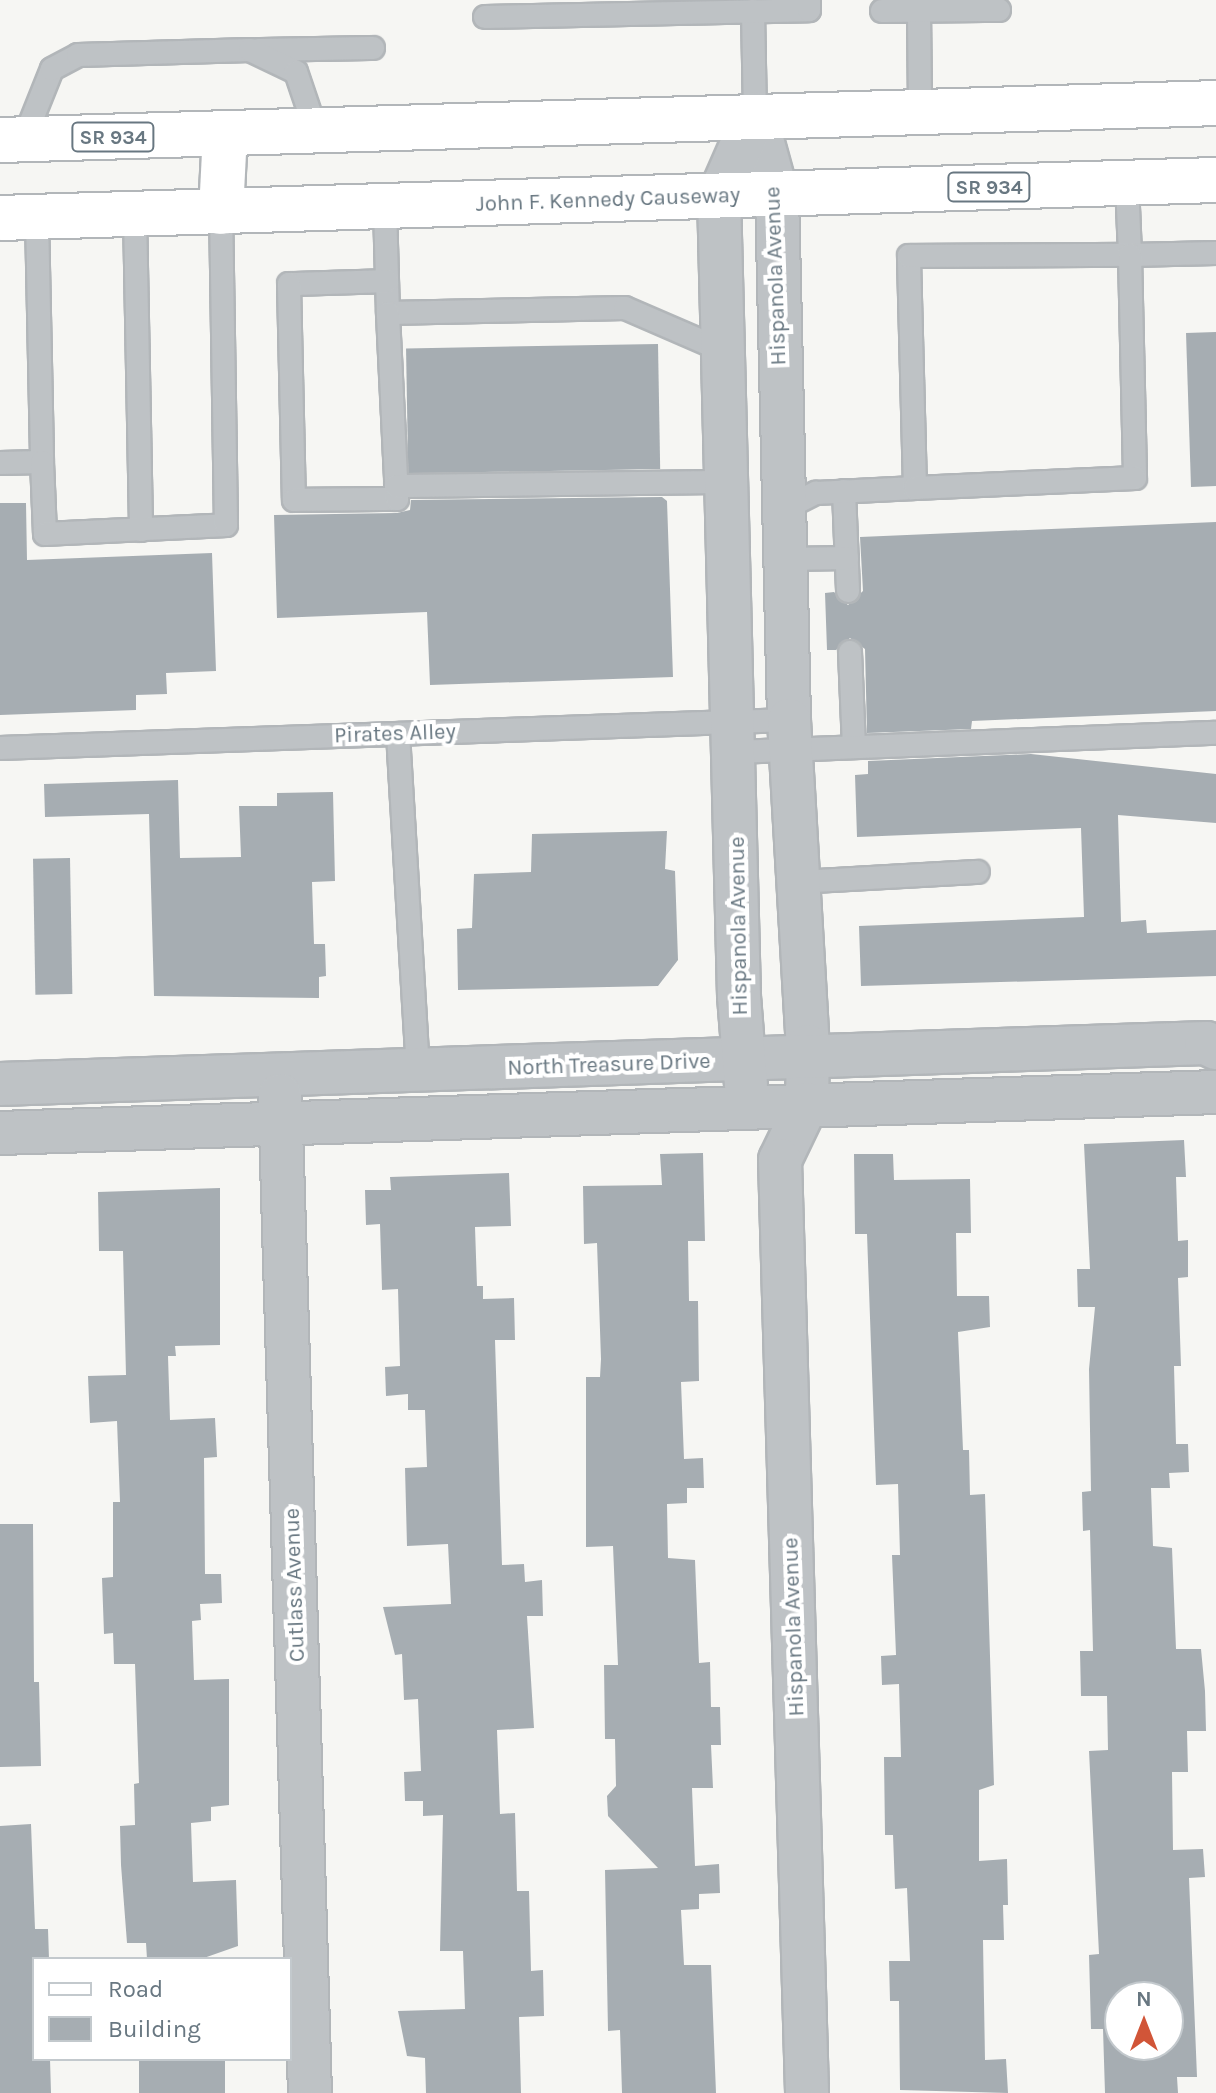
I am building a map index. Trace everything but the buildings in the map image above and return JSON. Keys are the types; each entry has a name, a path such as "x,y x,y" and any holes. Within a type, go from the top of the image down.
{"main road":[{"name":"SR 934","path":"12,140 755,114 1216,103"},
{"path":"221,212 225,134"},
{"name":"John F. Kennedy Causeway","path":"18,218 1216,180"}],"street":[{"name":"Hispanola Avenue","path":"755,114 777,194 790,734 807,1060 807,1104 780,1160 807,2093"},
{"name":"Hispanola Avenue","path":"755,114 719,196 725,497 736,737 743,1059 749,1105 780,1160"},
{"path":"725,497 784,509"},
{"name":"North Treasure Drive","path":"0,1084 279,1078 1206,1043 1216,1048"},
{"name":"Cutlass Avenue","path":"279,1078 310,2093"},
{"name":"North Treasure Drive","path":"0,1133 749,1105 1216,1092"}],"lane":[{"path":"485,17 702,6 753,11 809,10 809,0"},
{"path":"919,10 920,111"},
{"path":"882,11 999,10"},
{"path":"753,11 755,114"},
{"path":"12,140 52,69 78,55 373,48"},
{"path":"250,50 296,72 316,131"},
{"path":"784,509 816,493 1135,478 1127,183"},
{"path":"385,207 397,499 294,500 289,284 387,281"},
{"path":"18,218 42,462 45,534 218,529 228,521 221,212"},
{"path":"135,214 141,530"},
{"path":"915,488 909,256 1216,253"},
{"path":"388,313 625,308 722,350"},
{"path":"0,463 42,462"},
{"path":"396,486 725,497"},
{"path":"844,491 848,591"},
{"path":"785,559 847,558"},
{"path":"850,652 854,746"},
{"name":"Pirates Alley","path":"0,748 398,734 736,737 790,734 854,746 1216,733"},
{"path":"398,734 418,1072"},
{"path":"798,882 978,872"}]}
